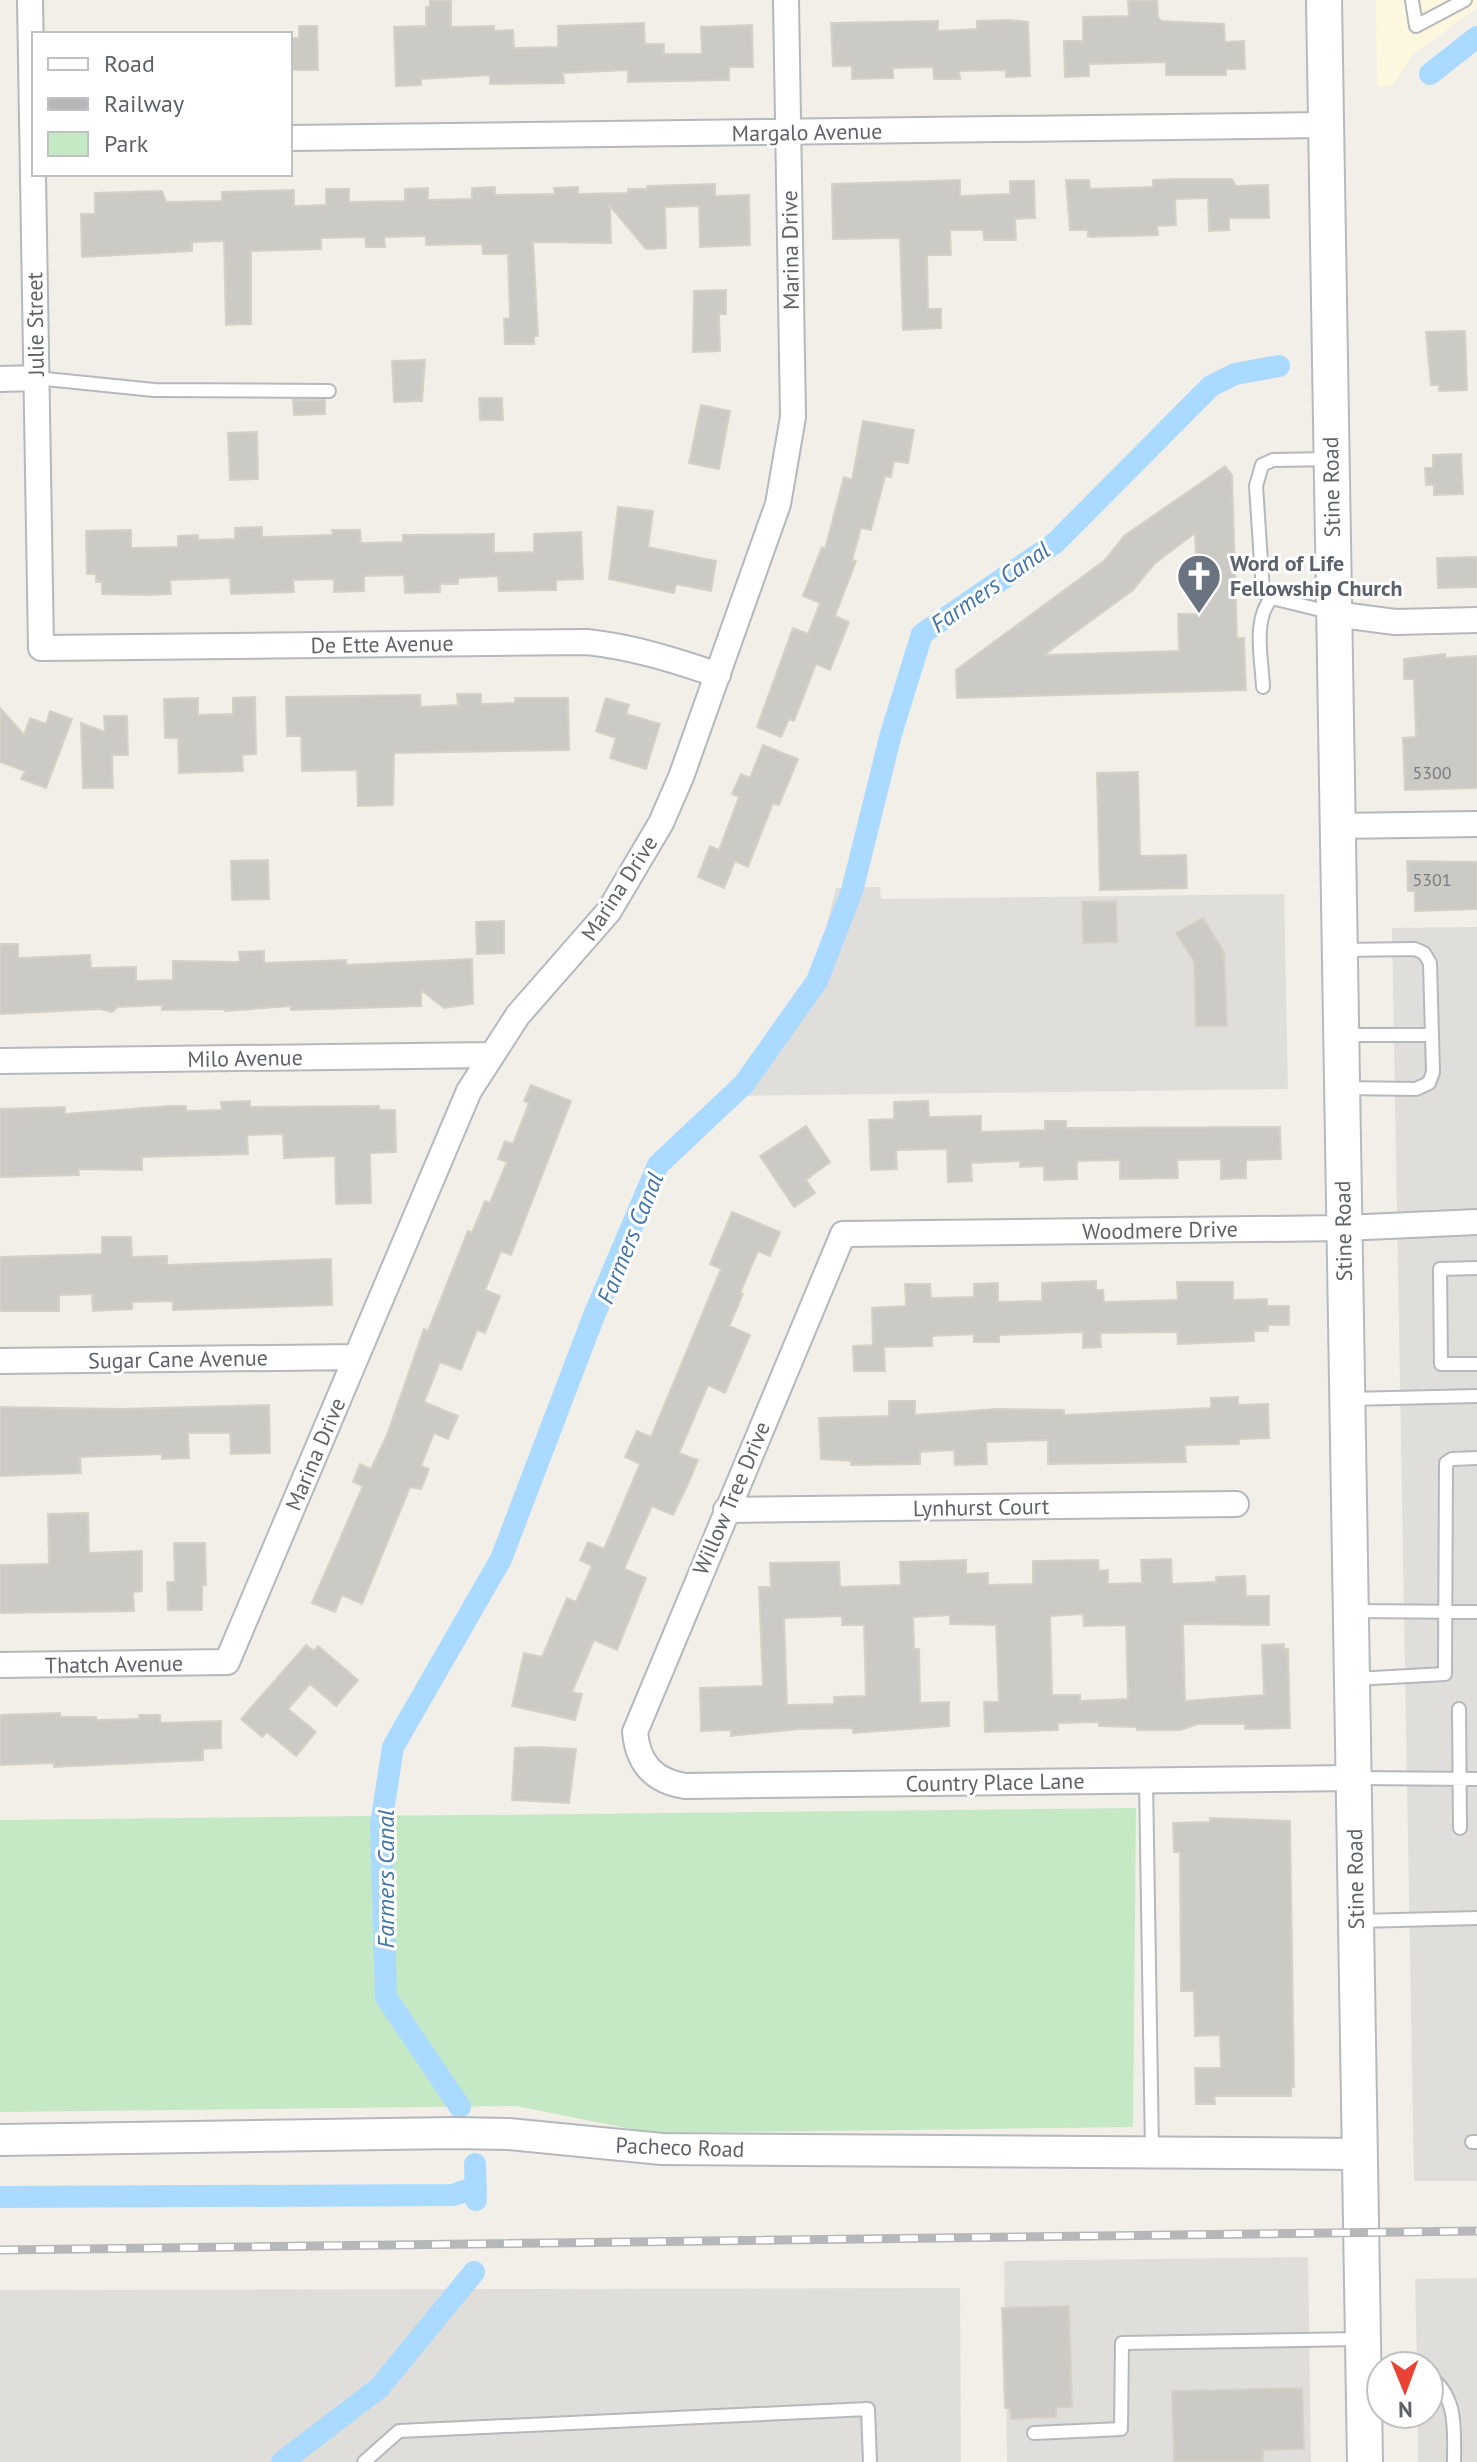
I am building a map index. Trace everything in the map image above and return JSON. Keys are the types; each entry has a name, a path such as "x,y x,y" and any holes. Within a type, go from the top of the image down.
{"main road":[{"name":"Stine Road","path":"1324,0 1346,1399 1366,2350"},
{"name":"Stine Road","path":"1365,2462 1368,2430"}],"street":[{"name":"Julie Street","path":"30,0 32,95"},
{"name":"Marina Drive","path":"227,1662 469,1091 489,1055 518,1015 585,941 637,868 681,777 778,504 793,417 786,0"},
{"name":"Margalo Avenue","path":"292,138 1325,125"},
{"name":"Julie Street","path":"33,176 41,648"},
{"path":"0,379 36,378"},
{"path":"1334,614 1395,622 1477,620"},
{"name":"De Ette Avenue","path":"41,648 587,642 623,646 718,675"},
{"path":"1337,826 1477,824"},
{"name":"Milo Avenue","path":"0,1061 489,1055"},
{"name":"Woodmere Drive","path":"843,1234 1344,1228 1477,1222"},
{"name":"Willow Tree Drive","path":"643,1764 635,1732 639,1716 843,1234"},
{"name":"Sugar Cane Avenue","path":"0,1361 356,1357"},
{"name":"Lynhurst Court","path":"726,1510 1236,1504"},
{"name":"Thatch Avenue","path":"0,1665 227,1662"},
{"name":"Country Place Lane","path":"643,1764 669,1783 685,1786 1353,1778"},
{"name":"Pacheco Road","path":"0,2140 453,2133 508,2134 662,2149 1360,2154"}],"lane":[{"path":"1412,0 1416,26 1465,0"},
{"path":"36,378 154,390 329,391"},
{"path":"1330,459 1273,460 1262,465 1257,474 1259,581 1263,592 1272,598 1334,614"},
{"path":"1263,687 1261,621 1264,607 1272,598"},
{"path":"1339,950 1415,949 1424,953 1430,963 1433,1072 1429,1083 1416,1089 1341,1088"},
{"path":"1340,1035 1432,1035"},
{"path":"1477,1268 1440,1269 1441,1364 1477,1364"},
{"path":"1346,1399 1477,1396"},
{"path":"1351,1679 1445,1674 1446,1463 1452,1459 1477,1458"},
{"path":"1350,1611 1477,1612"},
{"path":"1459,1709 1460,1828"},
{"path":"1353,1778 1477,1779"},
{"path":"1146,1780 1152,2152"},
{"path":"1356,1921 1477,1918"},
{"path":"1034,2433 1121,2429 1122,2343 1363,2339"},
{"path":"1445,2391 1454,2413 1454,2462"},
{"path":"364,2462 399,2431 868,2409 870,2462"}],"shaded area":[{"path":"1376,0 1477,0 1477,8 1413,55 1393,86 1377,86"},
{"path":"880,887 881,899 1284,894 1288,1089 728,1096 783,1027 803,995 819,955 836,888"},
{"path":"1477,927 1477,2181 1414,2181 1392,928"},
{"path":"1308,2257 1311,2462 1007,2462 1004,2261"},
{"path":"1477,2278 1477,2462 1418,2462 1418,2430 1445,2430 1445,2350 1417,2350 1415,2279"},
{"path":"960,2288 961,2462 0,2462 0,2290"}],"green space":[{"path":"1136,1808 1133,2127 652,2133 516,2106 0,2112 0,1820"}],"building":[{"path":"430,0 451,0 451,27 494,26 494,31 513,30 514,48 558,47 558,26 644,23 645,44 664,44 664,54 702,54 701,27 752,25 753,67 729,67 729,80 628,82 628,70 563,73 564,83 490,84 490,75 421,79 421,85 396,86 394,27 426,26 426,7 430,7"},
{"path":"1128,0 1157,0 1161,21 1224,24 1225,42 1244,41 1245,69 1226,69 1226,75 1166,75 1166,62 1089,64 1089,76 1065,77 1064,41 1083,41 1083,17 1129,16"},
{"path":"938,21 938,31 977,29 977,21 1028,22 1030,76 1006,77 1006,70 959,71 960,79 934,79 933,67 893,68 893,78 852,79 852,66 833,66 831,23"},
{"path":"299,26 317,26 318,70 292,70 292,38 299,38"},
{"path":"1232,179 1236,186 1268,185 1269,218 1229,218 1229,230 1209,231 1208,198 1175,199 1176,225 1157,226 1158,235 1088,237 1088,230 1070,230 1066,180 1089,180 1090,189 1153,187 1153,180"},
{"path":"960,180 960,196 1010,194 1010,181 1034,181 1035,218 1015,219 1016,240 984,240 983,230 950,230 951,255 927,255 928,309 941,309 941,328 903,330 900,238 833,239 832,184"},
{"path":"715,184 715,196 749,195 750,245 700,247 699,206 665,207 666,248 646,249 610,206 611,243 533,242 538,336 534,336 534,344 505,344 504,319 510,318 508,254 483,254 482,244 426,245 426,236 384,237 385,247 366,247 365,237 321,238 321,249 251,251 251,324 226,325 224,241 192,242 192,251 82,257 81,214 95,214 95,193 162,191 166,202 222,201 222,192 294,190 294,206 326,205 326,189 349,189 349,202 405,201 405,189 428,188 428,200 472,199 472,188 495,187 495,195 555,194 554,188 578,187 578,194 628,193 628,189 647,189 647,186"},
{"path":"726,290 726,314 719,314 720,351 693,352 694,291"},
{"path":"1465,331 1467,390 1439,391 1439,385 1431,385 1426,332"},
{"path":"425,360 422,401 394,402 392,361"},
{"path":"479,398 502,398 503,420 480,420"},
{"path":"293,400 325,400 325,414 294,415"},
{"path":"701,405 730,411 719,469 689,463"},
{"path":"863,421 914,430 908,463 894,461 891,477 885,476 871,530 861,528 852,560 856,561 835,616 849,622 830,670 816,664 794,721 789,719 781,737 757,727 793,628 808,634 820,603 803,596 822,547 825,549 844,477 852,480"},
{"path":"257,432 258,479 230,480 228,433"},
{"path":"1461,454 1463,494 1434,495 1434,485 1426,485 1425,468 1433,468 1433,455"},
{"path":"1225,466 1232,475 1237,638 1244,638 1246,690 957,698 956,670 1105,560 1124,536","holes":["1195,533 1198,614 1178,614 1179,651 1044,655 1133,590 1154,564"]},
{"path":"618,507 653,511 648,547 716,561 711,591 676,584 674,593 609,579"},
{"path":"262,527 262,537 333,535 332,530 360,530 361,543 403,542 403,535 494,534 494,553 534,552 534,534 581,532 583,579 556,580 556,590 499,591 498,576 458,578 458,584 440,584 440,592 405,593 404,575 364,576 364,591 334,592 334,579 293,580 294,592 231,594 230,578 170,580 171,594 146,595 102,594 102,582 96,582 96,574 87,574 86,531 131,530 131,548 178,547 178,536 198,535 198,540 235,539 235,528"},
{"path":"1477,557 1477,587 1438,588 1437,558"},
{"path":"1445,654 1445,658 1477,656 1477,788 1405,790 1403,738 1416,737 1414,679 1404,679 1404,659"},
{"path":"457,694 481,694 481,704 515,703 515,698 568,698 569,750 394,753 393,805 358,806 357,770 302,771 301,736 287,736 286,697 420,695 421,707 458,705"},
{"path":"255,697 256,754 242,755 243,771 179,773 178,738 165,738 164,699 198,698 198,715 233,714 233,698"},
{"path":"606,698 629,705 626,714 660,724 646,769 610,758 616,738 596,731"},
{"path":"0,708 24,735 30,718 46,724 50,711 72,719 46,788 21,779 25,771 0,762"},
{"path":"104,716 127,716 128,755 112,755 113,788 83,788 81,723 105,732"},
{"path":"763,745 798,759 779,805 773,803 748,867 735,861 724,888 698,877 710,846 719,850 739,797 732,794 741,774 750,778"},
{"path":"1138,772 1140,856 1186,855 1187,888 1100,890 1097,773"},
{"path":"268,860 269,899 232,900 231,861"},
{"path":"1407,861 1477,862 1477,909 1415,911 1415,891 1408,891"},
{"path":"1116,901 1117,942 1083,943 1082,902"},
{"path":"1203,918 1224,952 1227,1026 1196,1026 1194,961 1176,933"},
{"path":"504,921 504,953 477,954 476,922"},
{"path":"0,944 18,944 18,958 90,955 91,968 136,967 136,981 173,980 173,961 240,962 239,952 264,951 264,963 346,960 346,965 472,959 473,1004 444,1008 421,990 421,1006 291,1010 291,1006 225,1011 162,1010 162,1005 118,1007 112,1012 100,1009 0,1014"},
{"path":"531,1085 571,1101 511,1255 501,1251 485,1290 500,1296 485,1333 477,1330 461,1370 440,1362 424,1402 458,1416 448,1439 434,1433 421,1466 429,1469 421,1489 410,1487 362,1604 342,1595 335,1612 312,1603 363,1486 353,1482 360,1464 371,1469 387,1435 424,1329 428,1331 468,1231 472,1233 485,1201 490,1203 507,1162 498,1159 505,1141 513,1144 529,1103 524,1101"},
{"path":"250,1101 250,1107 379,1106 379,1110 395,1110 396,1152 370,1153 371,1203 336,1204 335,1156 284,1158 283,1134 247,1135 248,1154 142,1157 142,1170 78,1169 79,1175 0,1177 0,1109 65,1107 65,1114 170,1106 186,1106 186,1111 222,1110 221,1102"},
{"path":"928,1101 929,1117 981,1116 981,1132 1045,1130 1045,1121 1066,1121 1066,1128 1280,1127 1281,1159 1246,1160 1246,1178 1221,1179 1221,1159 1177,1160 1178,1178 1120,1179 1120,1160 1077,1161 1077,1179 1044,1180 1044,1166 1020,1167 1020,1161 971,1163 972,1181 948,1182 947,1149 896,1150 897,1169 871,1170 869,1120 894,1119 894,1102"},
{"path":"806,1126 830,1162 806,1180 815,1193 794,1207 760,1156"},
{"path":"732,1212 780,1232 770,1256 758,1251 740,1293 743,1294 729,1326 750,1335 725,1393 708,1385 679,1453 698,1460 688,1484 673,1515 652,1506 624,1569 646,1578 617,1650 594,1640 572,1692 582,1694 575,1720 512,1706 524,1653 542,1657 567,1598 576,1602 592,1566 580,1560 588,1542 604,1549 640,1464 625,1457 637,1431 651,1437 721,1269 710,1264"},
{"path":"102,1237 131,1237 132,1257 167,1256 167,1265 331,1259 332,1305 173,1310 173,1301 132,1302 132,1309 93,1311 92,1294 59,1295 59,1311 0,1311 0,1257 102,1254"},
{"path":"1096,1281 1096,1290 1103,1290 1104,1302 1178,1300 1177,1282 1233,1282 1233,1300 1267,1299 1267,1306 1289,1306 1289,1325 1268,1325 1268,1331 1254,1331 1254,1341 1178,1344 1177,1332 1100,1333 1101,1347 1083,1348 1083,1332 999,1335 999,1342 974,1342 974,1334 932,1336 932,1346 884,1347 885,1371 854,1371 853,1346 873,1345 872,1308 906,1306 905,1284 930,1284 931,1298 974,1297 974,1284 998,1283 998,1302 1042,1301 1042,1283"},
{"path":"1238,1397 1238,1405 1268,1404 1269,1438 1239,1439 1239,1444 1185,1445 1186,1462 1048,1464 1048,1440 986,1442 987,1464 955,1465 954,1450 920,1452 920,1464 851,1465 851,1461 821,1459 819,1418 889,1416 889,1401 915,1401 915,1415 997,1409 1064,1410 1064,1415 1211,1408 1211,1398"},
{"path":"269,1405 270,1453 231,1454 230,1433 188,1433 189,1458 162,1459 162,1454 80,1457 81,1473 0,1476 0,1407 121,1409"},
{"path":"88,1513 89,1553 142,1551 142,1591 133,1592 134,1611 0,1613 0,1565 49,1564 48,1514"},
{"path":"174,1543 205,1543 206,1585 202,1585 202,1610 168,1610 167,1582 175,1582"},
{"path":"1171,1559 1172,1584 1216,1582 1216,1577 1245,1576 1246,1596 1269,1596 1269,1625 1183,1624 1185,1701 1264,1695 1262,1645 1284,1644 1284,1649 1288,1649 1290,1728 1245,1729 1245,1724 1198,1724 1180,1730 1137,1730 1137,1727 1099,1726 1099,1722 1058,1723 1058,1730 985,1732 984,1702 999,1702 996,1625 950,1624 950,1615 913,1617 914,1649 919,1649 920,1703 949,1702 949,1726 853,1733 853,1728 799,1729 731,1736 731,1730 701,1731 700,1688 763,1686 759,1587 771,1587 770,1563 839,1562 840,1587 901,1585 900,1562 966,1560 966,1574 988,1573 988,1585 1033,1584 1033,1561 1098,1560 1099,1571 1108,1570 1108,1584 1142,1583 1141,1560","holes":["1083,1614 1084,1626 1126,1625 1128,1699 1080,1701 1080,1695 1052,1695 1050,1616","842,1616 842,1625 864,1625 866,1696 834,1697 834,1704 787,1705 784,1618"]},
{"path":"306,1645 314,1651 318,1646 358,1680 336,1706 310,1684 288,1709 316,1732 296,1756 267,1732 262,1737 241,1719"},
{"path":"60,1713 60,1717 96,1717 96,1720 140,1719 139,1715 160,1715 160,1723 221,1721 221,1748 203,1749 203,1760 54,1767 54,1763 0,1765 0,1715"},
{"path":"515,1748 576,1749 569,1803 512,1800"},
{"path":"1210,1818 1290,1821 1294,2087 1291,2087 1291,2096 1214,2096 1215,2104 1196,2104 1195,2068 1221,2068 1220,2035 1195,2036 1194,1991 1181,1991 1180,1852 1174,1852 1173,1823 1210,1822"},
{"path":"1069,2306 1072,2407 1056,2407 1056,2417 1011,2419 1010,2408 1005,2408 1002,2308"},
{"path":"1302,2388 1304,2449 1263,2450 1263,2462 1174,2462 1172,2391"}],"waterway":[{"name":"Farmers Canal","path":"1430,74 1477,37"},
{"name":"Farmers Canal","path":"460,2107 386,1997 381,1824 393,1747 501,1559 595,1313 658,1165 744,1084 817,981 852,891 891,734 922,634 1055,543 1211,386 1235,374 1279,366"},
{"name":"Farmers Canal","path":"475,2164 476,2200"},
{"path":"0,2197 453,2195 476,2187"},
{"name":"Farmers Canal","path":"282,2462 379,2388 474,2272"}],"railway":[{"path":"0,2250 1477,2231"}],"place":[{"name":"Word of Life Fellowship Church","path":"1199,615"}]}
